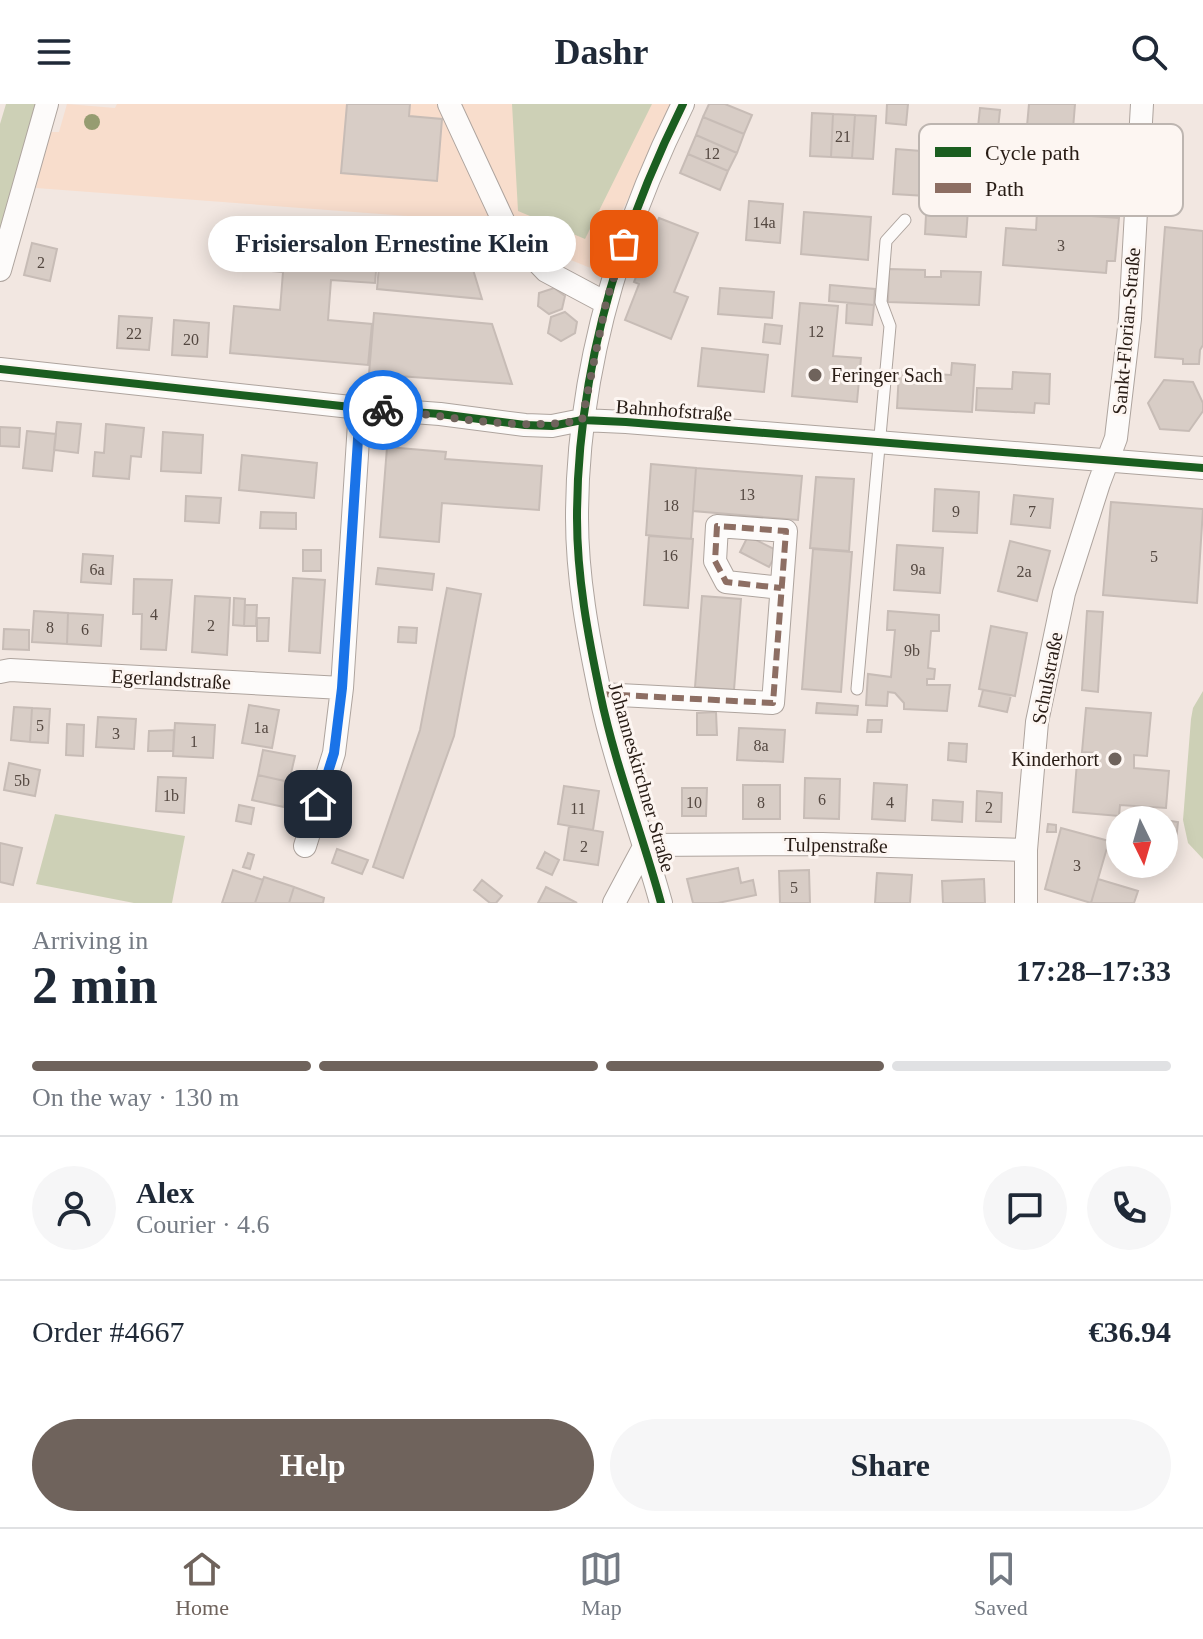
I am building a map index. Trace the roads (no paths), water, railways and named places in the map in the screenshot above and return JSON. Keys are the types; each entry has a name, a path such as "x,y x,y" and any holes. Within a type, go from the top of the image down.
{"street":[{"path":"0,270 47,104"},
{"path":"449,104 508,231 546,271 606,303"},
{"name":"Johanneskirchner Straße","path":"661,903 600,694 581,580 577,519 582,420 606,303 633,215 683,104"},
{"name":"Sankt-Florian-Straße","path":"1141,124 1142,104"},
{"name":"Sankt-Florian-Straße","path":"1107,460 1116,438 1130,319 1136,216"},
{"name":"Bahnhofstraße","path":"0,369 525,425 552,426 582,420 626,422 1203,468"},
{"path":"305,846 334,753 342,688 360,408"},
{"name":"Schulstraße","path":"1026,903 1026,850 1037,722 1064,593 1107,460"},
{"path":"600,694 773,703 781,588"},
{"name":"Egerlandstraße","path":"0,672 10,670 342,688"},
{"name":"Tulpenstraße","path":"645,845 822,844 1026,850"},
{"path":"614,903 645,845"}],"lane":[{"path":"857,689 890,326 881,302 886,241 905,220"}],"place":[{"name":"Frisiersalon Ernestine Klein","path":"624,244"},
{"name":"Feringer Sach","path":"815,375"},
{"name":"Kinderhort","path":"1115,759"}]}
